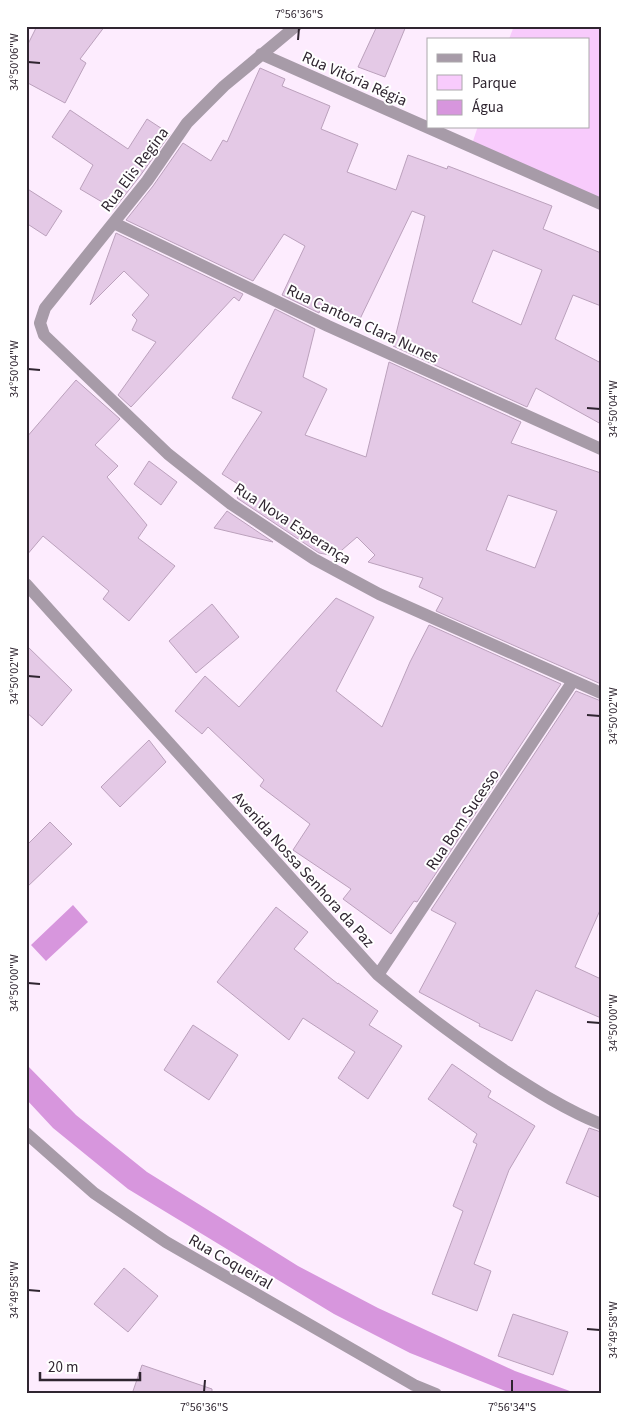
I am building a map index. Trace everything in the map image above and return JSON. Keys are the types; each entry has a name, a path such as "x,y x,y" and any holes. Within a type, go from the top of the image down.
{"street":[{"name":"Rua Elis Regina","path":"58,351 44,335 40,323 45,308 147,181 187,123 224,86 296,26"},
{"name":"Rua Vitória Régia","path":"262,54 427,127"},
{"name":"Rua Vitória Régia","path":"429,128 601,204"},
{"name":"Rua Cantora Clara Nunes","path":"114,223 328,326 601,450"},
{"name":"Rua Nova Esperança","path":"58,351 168,454 231,504 314,559 380,594 601,693"},
{"name":"Avenida Nossa Senhora da Paz","path":"26,584 378,975 415,1006 484,1056 579,1115 601,1124"},
{"name":"Rua Bom Sucesso","path":"378,975 573,681"},
{"name":"Rua Coqueiral","path":"26,1133 94,1193 166,1242 414,1385 436,1394"}],"green space":[{"path":"514,26 601,26 601,207 471,147 477,128 590,128 590,38 509,38"}],"water":[{"path":"73,905 88,922 46,961 31,945"},
{"path":"26,1064 76,1115 147,1172 298,1266 378,1308 515,1371 578,1394 513,1394 410,1353 334,1314 128,1189 53,1128 26,1099"}],"building":[{"path":"37,26 105,26 80,59 86,63 65,103 26,82 26,48"},
{"path":"377,26 406,26 385,77 358,67"},
{"path":"260,68 285,79 282,86 330,106 321,129 358,144 347,172 396,190 408,155 447,169 448,166 552,206 543,229 601,253 601,306 573,295 555,339 601,363 601,424 536,388 527,407 393,346 425,216 412,211 359,321 321,305 319,313 282,295 305,246 284,234 253,281 126,220 183,143 211,161 223,140 227,142","holes":["493,250 542,270 521,325 472,302"]},
{"path":"70,110 128,149 147,119 170,134 114,209 80,189 93,165 52,137"},
{"path":"26,188 62,211 46,236 26,223"},
{"path":"116,233 243,294 239,301 234,297 131,407 118,395 156,342 132,330 137,320 132,315 149,295 124,271 90,305"},
{"path":"275,309 315,329 303,377 327,389 305,435 366,457 389,362 521,422 511,443 601,473 601,684 436,611 443,598 419,587 423,578 368,562 375,555 357,537 335,556 319,553 237,498 244,488 222,474 262,412 232,398","holes":["508,495 557,511 535,568 486,550"]},
{"path":"76,380 120,419 95,445 118,466 107,477 147,525 138,538 175,566 129,621 103,599 109,591 43,536 26,556 26,438"},
{"path":"149,461 177,482 161,505 134,484"},
{"path":"227,511 273,542 214,528"},
{"path":"336,598 374,617 336,691 382,727 410,662 429,625 561,684 417,902 414,901 391,934 343,899 351,889 293,850 310,824 260,786 264,780 208,727 202,734 175,711 205,676 239,707"},
{"path":"212,604 239,637 196,673 169,641"},
{"path":"26,645 72,690 42,726 26,712"},
{"path":"576,691 601,701 601,908 575,967 601,979 601,1018 536,990 512,1041 479,1026 480,1024 419,992 456,923 431,910"},
{"path":"149,740 166,762 120,807 101,787"},
{"path":"50,822 72,844 26,888 26,846"},
{"path":"276,907 308,932 294,949 338,984 378,1011 369,1025 402,1046 368,1099 338,1078 355,1052 303,1018 289,1040 217,982"},
{"path":"193,1025 238,1055 209,1100 164,1070"},
{"path":"452,1064 491,1091 488,1097 535,1126 509,1170 474,1264 491,1271 477,1311 432,1294 463,1211 453,1206 477,1144 473,1142 477,1134 428,1099"},
{"path":"589,1128 601,1132 601,1198 566,1183"},
{"path":"124,1268 158,1296 128,1332 94,1304"},
{"path":"513,1314 568,1332 553,1375 498,1356"},
{"path":"142,1365 212,1389 212,1394 132,1394"}]}
